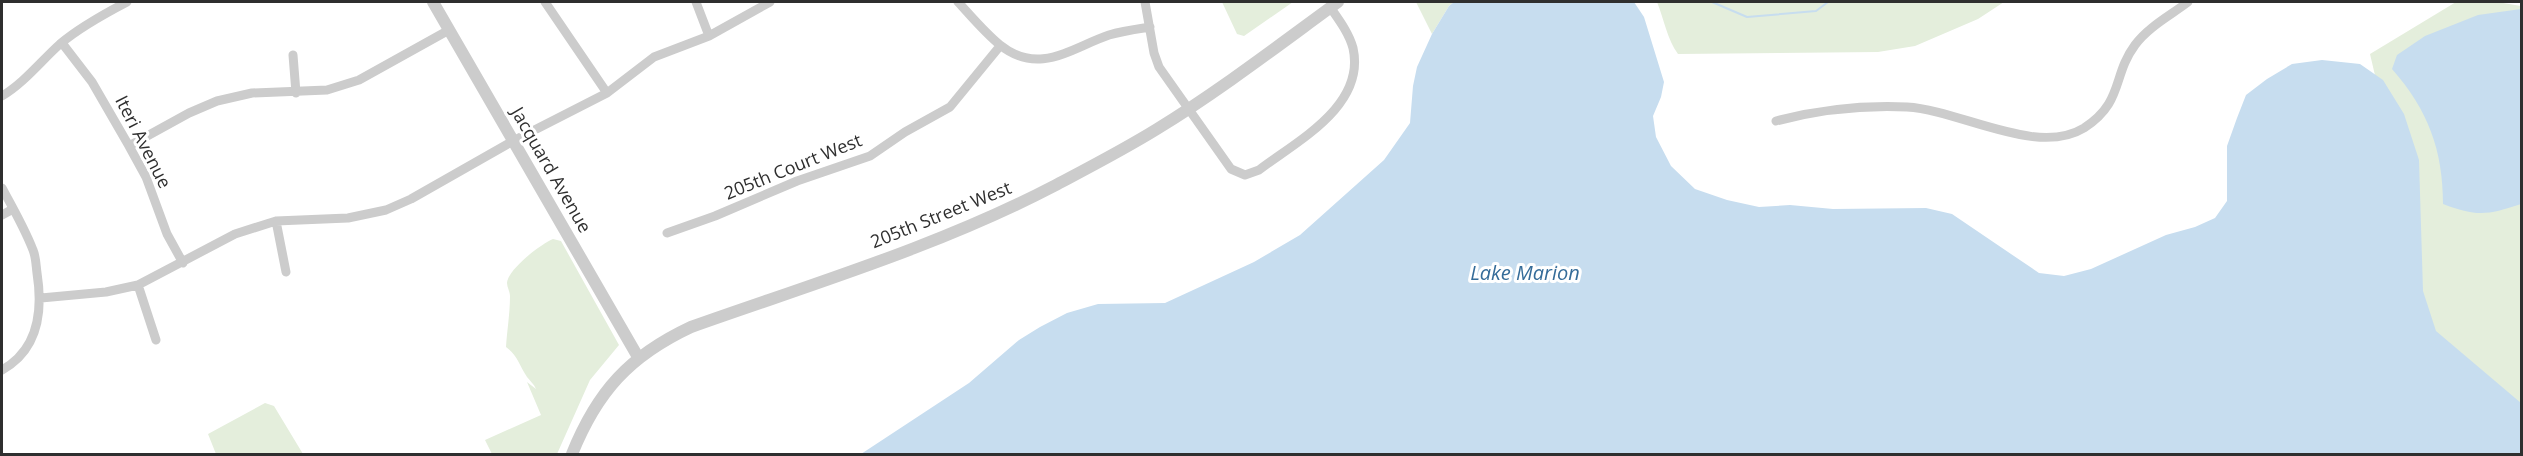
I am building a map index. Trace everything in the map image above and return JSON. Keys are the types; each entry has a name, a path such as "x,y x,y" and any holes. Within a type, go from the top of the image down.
{"street":[{"path":"2,96 12,90 62,43 91,22 127,2"},
{"name":"Jacquard Avenue","path":"433,2 638,357"},
{"path":"545,2 607,93"},
{"path":"696,2 709,36"},
{"path":"41,298 106,292 138,285 236,234 276,221 348,218 386,210 411,199 513,141 607,93 654,57 709,36 770,2"},
{"path":"958,2 1000,46 1023,58 1048,59 1065,55 1110,35 1150,27"},
{"path":"1145,2 1159,68 1231,169 1245,175 1259,170 1332,115 1349,90 1354,70 1353,48 1334,4"},
{"path":"1776,121 1817,112 1908,107 1947,113 2026,136 2055,138 2068,135 2093,122 2111,101 2135,45 2144,35 2188,2"},
{"name":"205th Street West","path":"572,454 583,427 606,390 638,357 663,340 691,327 902,252 986,219 1068,179 1127,147 1188,109 1334,4"},
{"path":"129,147 189,113 217,101 252,93 327,90 359,80 449,30"},
{"name":"Iteri Avenue","path":"62,43 92,82 146,177 167,234 183,263"},
{"name":"205th Court West","path":"667,233 725,212 797,181 870,156 905,132 950,106 1000,46"},
{"path":"292,55 296,93"},
{"path":"2,188 34,252 41,298 38,324 28,347 11,365 2,370"},
{"path":"2,215 14,209"},
{"path":"276,221 286,272"},
{"path":"138,285 156,340"}],"green space":[{"path":"1222,2 1293,2 1244,36 1237,34"},
{"path":"1416,2 1454,2 1449,6 1432,34"},
{"path":"1657,2 2004,2 1978,19 1915,46 1878,52 1678,54 1668,35"},
{"path":"2456,2 2497,2 2521,6 2521,425 2422,339 2404,199 2370,54"},
{"path":"553,239 561,241 619,345 590,380 557,454 492,454 485,440 541,415 527,382 536,389 535,387 516,357 506,347 510,309 507,283 519,264 533,251"},
{"path":"265,403 274,406 303,454 216,454 208,434"}],"water":[{"name":"Lake Marion","path":"1454,2 1634,2 1644,17 1664,82 1653,116 1656,137 1671,166 1695,189 1727,200 1759,207 1790,205 1833,209 1926,208 1952,214 2039,273 2064,276 2091,269 2166,235 2195,227 2215,218 2227,201 2227,146 2237,118 2246,95 2267,79 2292,64 2322,60 2360,64 2383,80 2404,114 2419,160 2423,291 2436,331 2521,403 2521,454 861,454 969,383 1019,340 1067,313 1098,304 1165,303 1254,262 1300,235 1384,160 1410,123 1417,67 1432,34 1449,6"},
{"path":"2521,9 2521,204 2491,212 2474,213 2443,204 2436,148 2424,115 2405,84 2392,69 2397,55 2425,36 2478,15"}],"waterway":[{"path":"1712,2 1747,17 1816,11 1828,2"}]}
